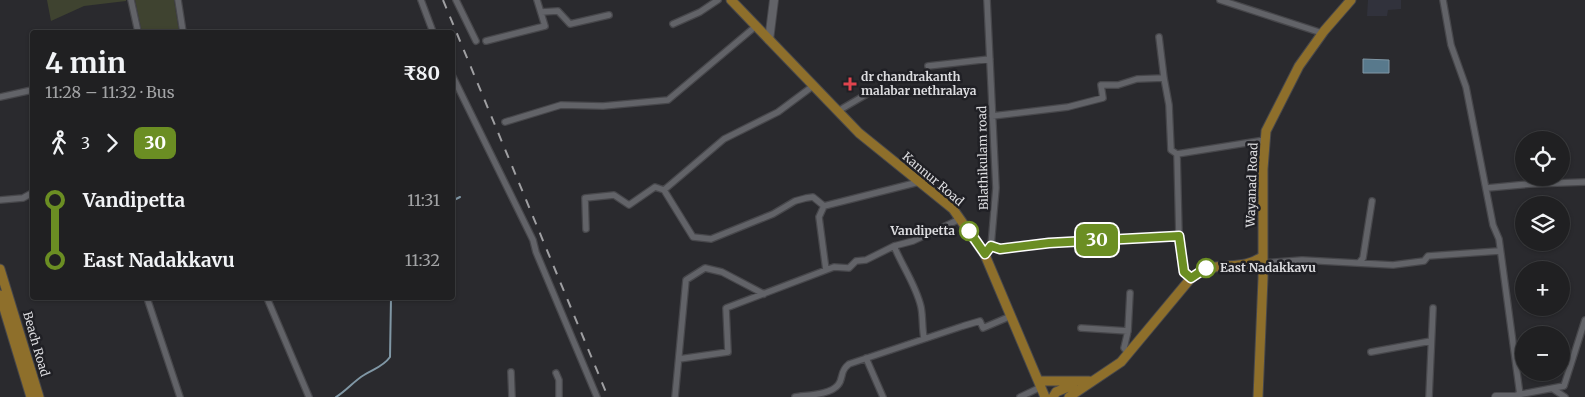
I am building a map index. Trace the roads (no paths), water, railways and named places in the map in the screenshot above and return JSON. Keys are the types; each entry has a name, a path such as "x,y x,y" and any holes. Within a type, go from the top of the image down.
{"main road":[{"name":"Kannur Road","path":"732,0 859,133 953,209 985,254 1045,397"},
{"name":"Wayanad Road","path":"1258,397 1266,132 1299,66 1322,33 1352,0"},
{"path":"1069,397 1090,380 1121,362 1191,278 1201,270 1214,266 1249,265 1263,260"},
{"path":"1249,265 1258,270 1263,278"},
{"name":"Beach Road","path":"0,269 39,397"},
{"path":"0,294 3,312 31,397"},
{"path":"1040,384 1090,380"},
{"path":"1053,397 1056,392 1068,386 1090,380"}],"street":[{"path":"131,0 138,30"},
{"path":"178,0 183,30"},
{"path":"421,0 432,30"},
{"path":"456,0 476,41"},
{"path":"486,41 545,26 537,0"},
{"path":"673,24 700,12 718,0"},
{"path":"770,40 774,0"},
{"name":"Bilathikulam road","path":"987,0 996,188 991,246"},
{"path":"1220,0 1322,33"},
{"path":"1443,0 1451,45 1466,87 1494,226 1499,239 1516,396"},
{"path":"541,12 558,11 570,24 610,16"},
{"path":"505,122 561,105 603,106 668,100 756,26"},
{"path":"1159,37 1168,105 1171,150 1177,154 1265,140"},
{"path":"928,66 990,59"},
{"path":"992,116 1068,107 1104,98 1100,85 1118,85 1137,79 1164,78"},
{"path":"455,81 533,240 536,252 597,397"},
{"path":"664,190 724,139 778,112 813,86"},
{"path":"0,97 30,90"},
{"path":"838,111 867,94"},
{"path":"1177,154 1179,236 1184,272 1191,278"},
{"path":"824,206 919,182"},
{"path":"1487,188 1585,182"},
{"path":"586,228 585,198 614,195 629,205 654,187 664,190 693,237 701,239 711,239 806,198 813,197 824,206"},
{"path":"0,200 23,198 30,193"},
{"path":"1360,263 1364,258 1372,201"},
{"path":"824,206 819,217 826,270"},
{"path":"679,359 728,352 726,308 834,267 849,268 856,261 866,260 894,246 913,241 960,219"},
{"path":"985,254 991,246 1000,249 1049,243 1179,236"},
{"path":"894,246 921,307 924,338"},
{"path":"1263,260 1393,265 1424,262 1428,256 1499,251"},
{"path":"675,397 686,280 705,268 722,272 764,294"},
{"path":"1128,353 1124,348 1128,331 1130,293"},
{"path":"148,300 180,397"},
{"path":"268,300 309,397"},
{"path":"1429,397 1433,308"},
{"path":"795,397 830,390 838,385 843,369 866,358 980,321 984,328 1011,316"},
{"path":"1496,397 1516,396 1564,386 1585,320"},
{"path":"1081,328 1128,331"},
{"path":"1371,352 1431,341"},
{"path":"866,358 883,397"},
{"path":"511,372 512,397"},
{"path":"556,373 559,380 559,397"},
{"path":"1020,397 1040,384"},
{"path":"1552,389 1565,397"}],"water":[{"path":"1363,59 1389,60 1389,73 1363,73"}],"waterway":[{"path":"455,200 460,197"},
{"path":"336,397 360,377 378,368 390,357 391,300"}],"railway":[{"path":"443,0 608,397"}],"place":[{"name":"dr chandrakanth malabar nethralaya","path":"850,84"},
{"name":"Vandipetta","path":"969,231"},
{"name":"East Nadakkavu","path":"1206,268"}]}
